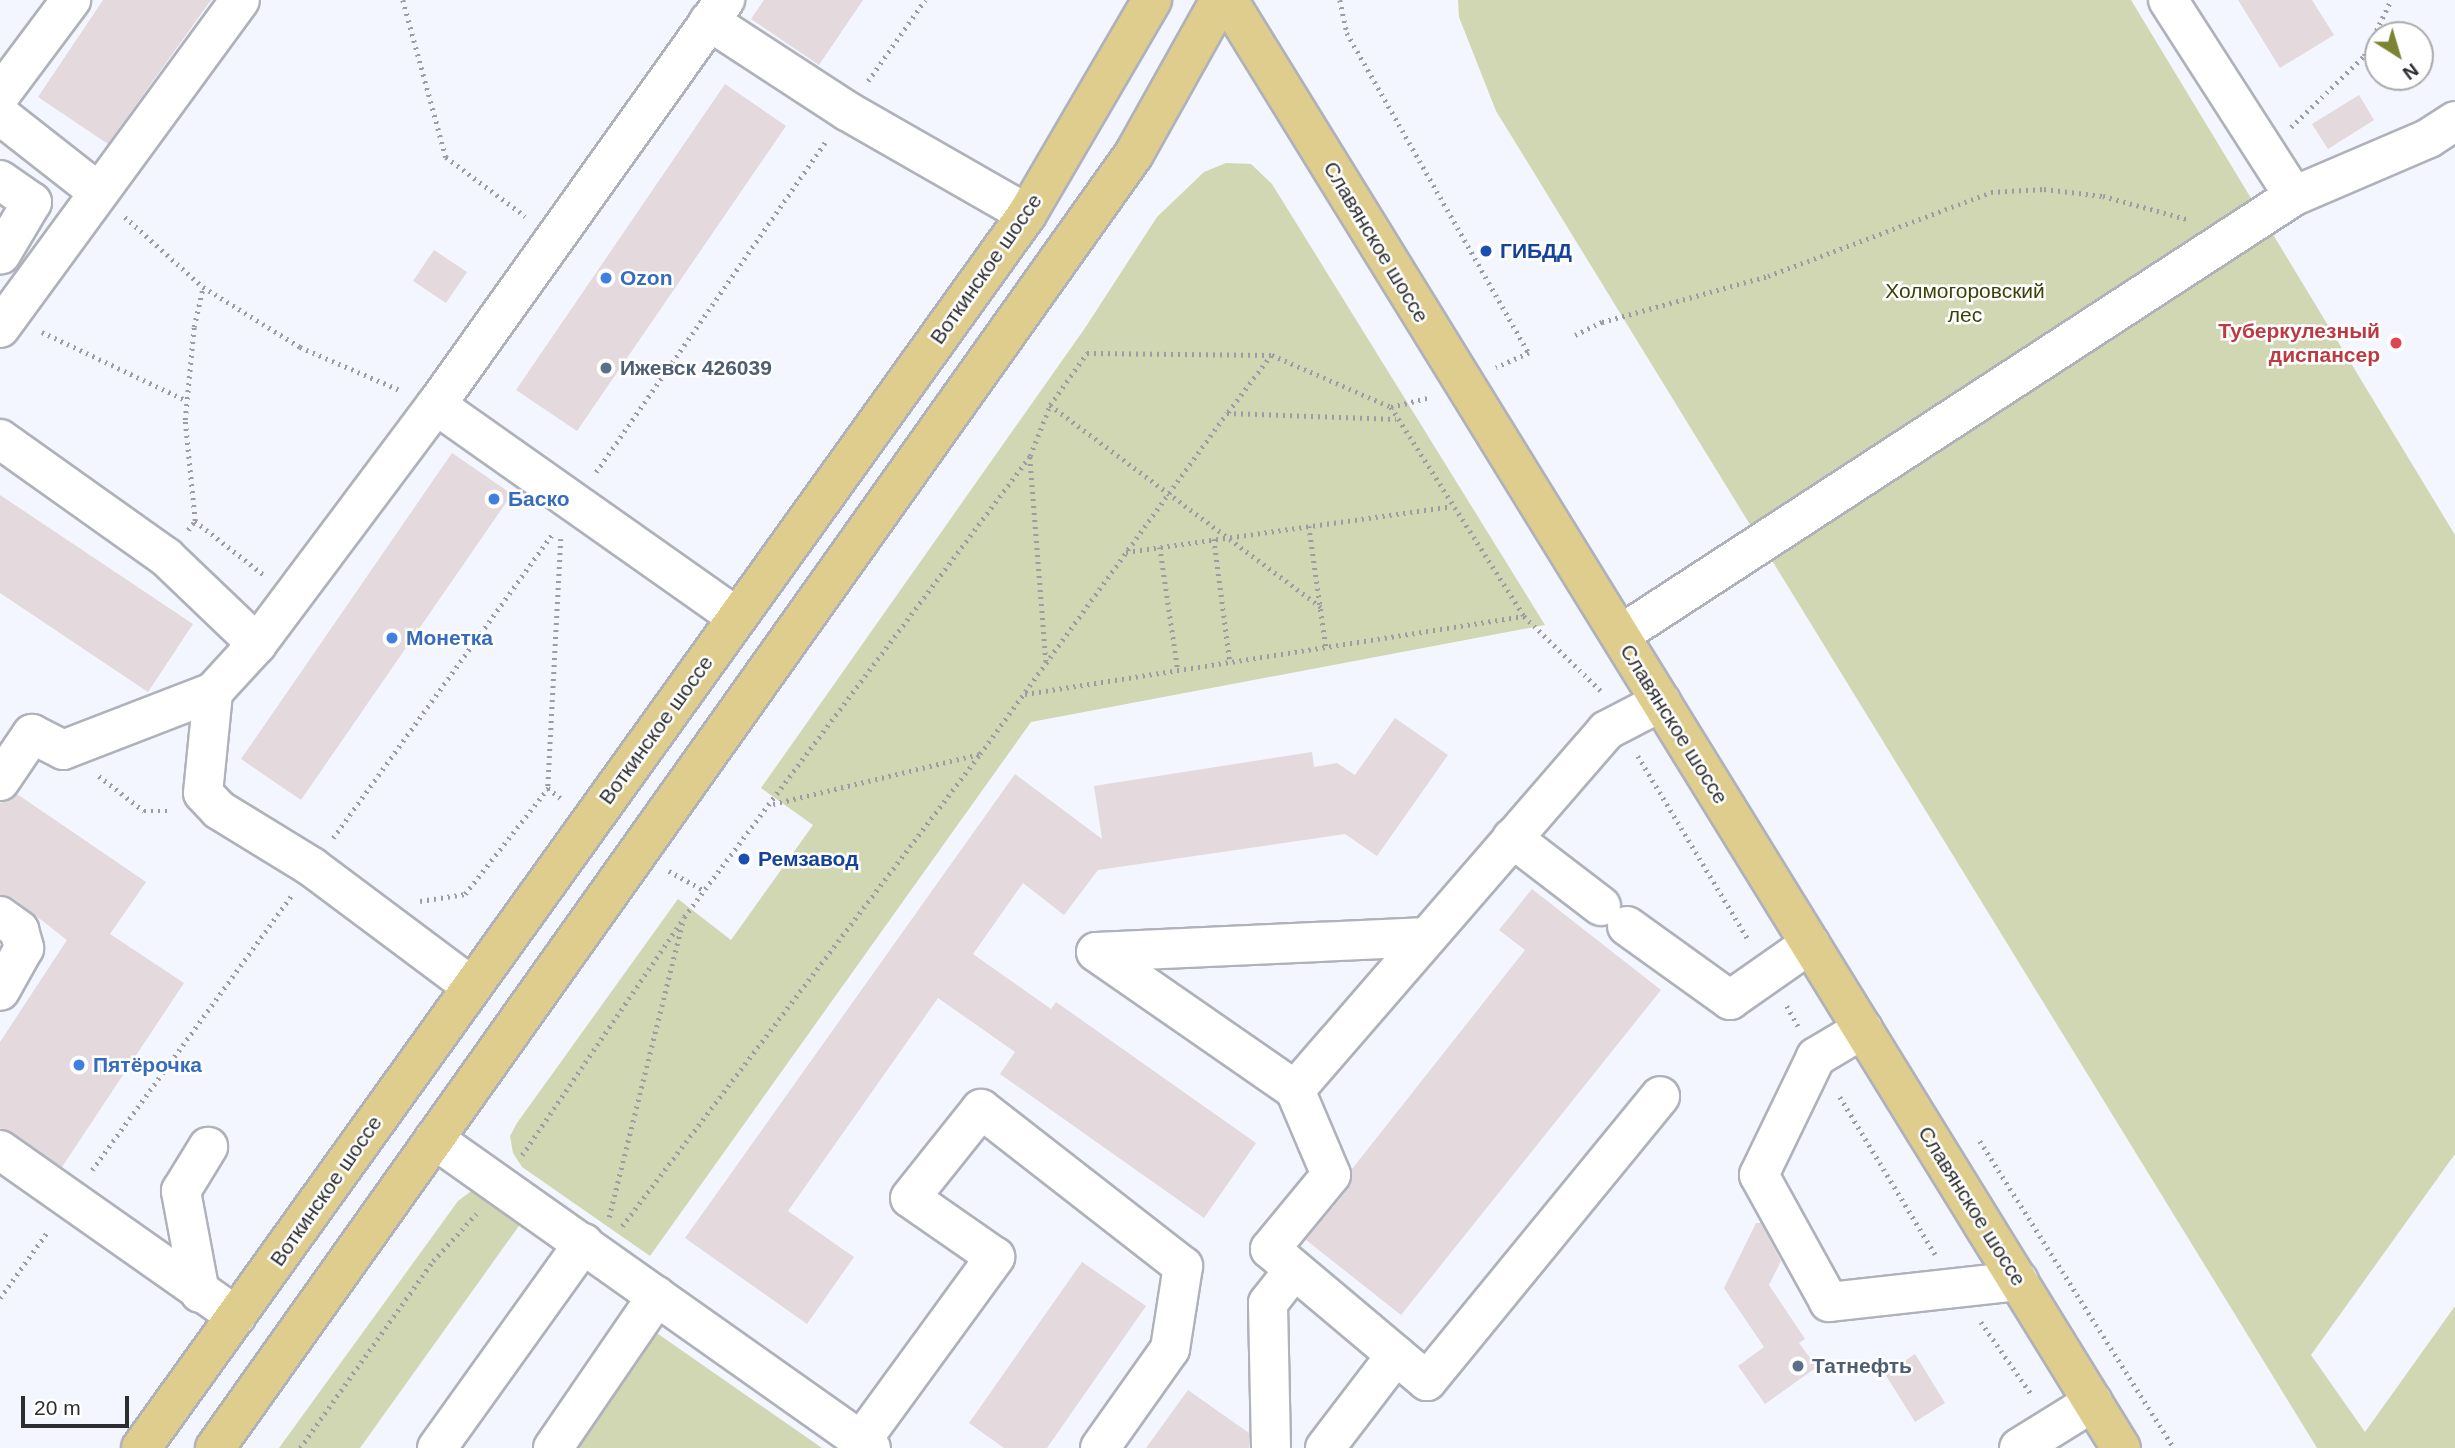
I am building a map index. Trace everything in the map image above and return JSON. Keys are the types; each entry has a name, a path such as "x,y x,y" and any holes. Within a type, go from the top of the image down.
{"main road":[{"name":"Воткинское шоссе","path":"141,1448 1027,214 1152,0"},
{"path":"215,1448 1134,154 1220,0"},
{"name":"Славянское шоссе","path":"1228,0 2121,1448"}],"lane":[{"path":"0,95 71,0"},
{"path":"4,322 97,191 240,0"},
{"path":"2168,0 2294,196"},
{"path":"0,780 32,734 63,750 213,692 257,644 436,405 717,10 847,111 1027,214"},
{"path":"0,115 97,191"},
{"path":"1620,635 2240,234 2294,196 2429,138 2455,121"},
{"path":"0,180 33,202 1,254"},
{"path":"436,405 569,511 737,617"},
{"path":"0,439 166,557 257,644"},
{"path":"213,692 203,793 219,810 312,867 471,986"},
{"path":"1295,1090 1617,721 1661,702"},
{"path":"1513,838 1730,1000 1810,944"},
{"path":"0,916 19,930 23,948 0,991"},
{"path":"1427,937 1096,952 1295,1090 1331,1175 1270,1249 1427,1381 1660,1096"},
{"path":"1863,1029 1816,1057 1759,1175 1829,1302 2019,1281"},
{"path":"434,1139 866,1445 995,1257 910,1198 981,1109 1183,1266 1170,1349 1100,1448"},
{"path":"200,1293 181,1191 208,1147"},
{"path":"0,1150 72,1198 200,1293 236,1316"},
{"path":"437,1448 592,1249"},
{"path":"1271,1448 1268,1303 1294,1270"},
{"path":"553,1448 657,1296"},
{"path":"1325,1448 1396,1355"},
{"path":"2019,1448 2093,1402"}],"path":[{"path":"404,0 446,157 555,238"},
{"path":"0,1298 569,511 925,0"},
{"path":"1340,0 1347,33 1529,353"},
{"path":"2266,152 2364,56 2392,0"},
{"path":"1575,335 1602,322 1768,276 1991,192 2044,189 2103,196 2240,234"},
{"path":"97,191 203,287 300,347 436,405"},
{"path":"166,557 195,521 186,400 194,327 203,287"},
{"path":"4,322 186,400"},
{"path":"592,1249 684,917 772,805 1030,456 1050,405 1087,353 1272,355 1391,407 1427,399"},
{"path":"592,1249 980,754 1168,492 1272,355"},
{"path":"1050,405 1321,607"},
{"path":"1391,407 1396,419 1524,617 1596,684 1956,1289 2052,1427"},
{"path":"1227,413 1396,419"},
{"path":"1030,456 1046,662"},
{"path":"1125,552 1452,506"},
{"path":"368,909 465,894 548,788 569,511"},
{"path":"195,521 292,597"},
{"path":"1309,526 1326,647"},
{"path":"1214,539 1230,662"},
{"path":"1160,547 1178,670"},
{"path":"1024,694 1524,617"},
{"path":"63,750 144,811 219,810"},
{"path":"772,805 980,754"},
{"path":"548,788 590,821"},
{"path":"637,854 705,891"}],"green space":[{"name":"Холмогоровский лес","path":"1458,0 2131,0 2455,535 2455,1154 2311,1355 2365,1432 2455,1306 2455,1448 2317,1448 1496,111 1459,17"},
{"path":"1226,163 1251,164 1272,184 1545,625 1031,722 650,1256 522,1167 513,1153 510,1136 678,899 731,940 813,825 761,788 1085,328 1157,217 1204,172"},
{"path":"478,1186 526,1216 360,1448 279,1448 458,1201"},
{"path":"651,1329 822,1448 567,1448"}],"building":[{"path":"103,0 211,0 108,144 38,97"},
{"path":"764,0 863,0 819,65 751,19"},
{"path":"2238,0 2312,0 2334,35 2280,68"},
{"path":"725,84 786,126 577,431 516,390"},
{"path":"2359,95 2374,120 2328,149 2312,124"},
{"path":"434,250 467,272 446,303 413,281"},
{"path":"452,453 512,494 301,800 241,759"},
{"path":"0,495 193,624 148,692 0,593"},
{"path":"1395,718 1448,755 1377,856 1345,834 1098,870 1064,915 1023,883 973,954 1051,1009 1056,1002 1256,1143 1204,1218 1000,1074 1015,1052 938,998 788,1211 854,1257 807,1324 685,1238 1015,774 1102,839 1094,786 1312,752 1314,767 1337,763 1355,775"},
{"path":"17,794 146,882 110,934 184,983 62,1167 0,1128 0,1042 67,940 13,898 0,895 0,803"},
{"path":"1532,889 1661,990 1401,1315 1306,1240 1348,1189 1352,1169 1525,950 1499,930"},
{"path":"1756,1223 1761,1223 1781,1261 1769,1285 1805,1339 1799,1343 1817,1367 1765,1404 1738,1366 1764,1347 1724,1288"},
{"path":"1082,1262 1146,1306 1047,1448 1004,1448 969,1423"},
{"path":"1915,1354 1945,1403 1915,1422 1885,1374"},
{"path":"1188,1390 1249,1433 1249,1448 1146,1448"}],"place":[{"name":"ГИБДД","path":"1486,251"},
{"name":"Ozon","path":"606,278"},
{"name":"Туберкулезный диспансер","path":"2396,343"},
{"name":"Ижевск 426039","path":"606,368"},
{"name":"Баско","path":"494,499"},
{"name":"Монетка","path":"392,638"},
{"name":"Ремзавод","path":"744,859"},
{"name":"Пятёрочка","path":"79,1065"},
{"name":"Татнефть","path":"1798,1366"}]}
